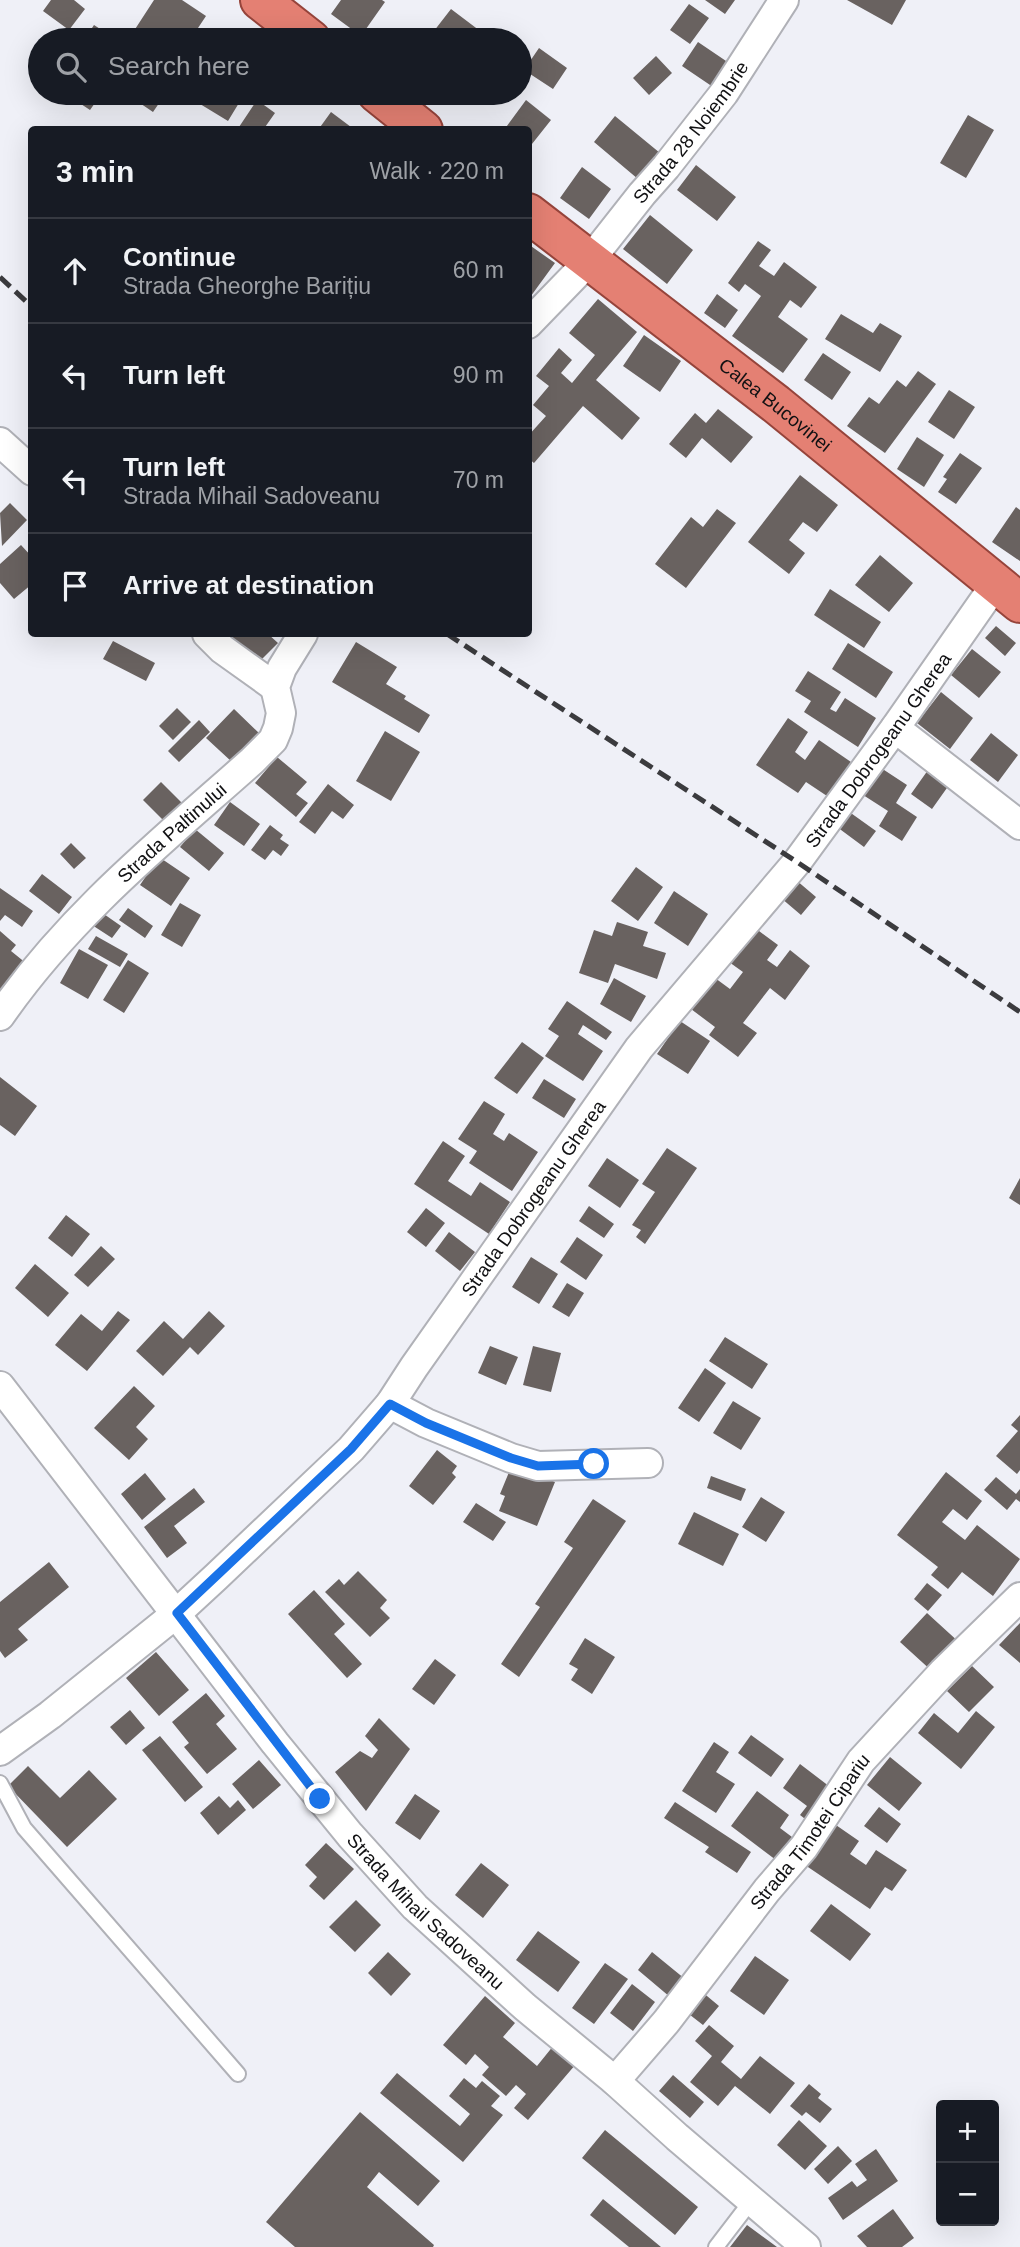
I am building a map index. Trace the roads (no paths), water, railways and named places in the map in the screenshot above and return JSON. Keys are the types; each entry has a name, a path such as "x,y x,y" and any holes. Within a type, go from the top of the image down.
{"highway":[{"path":"260,0 296,28"},
{"path":"392,105 418,126"},
{"name":"Calea Bucovinei","path":"532,216 786,413 1009,593"}],"street":[{"name":"Strada 28 Noiembrie","path":"590,260 724,93 784,0"},
{"path":"532,320 590,260"},
{"path":"0,442 28,467"},
{"name":"Strada Dobrogeanu Gherea","path":"0,1751 50,1715 177,1613 351,1449 390,1404 639,1048 797,862 895,728 1009,593"},
{"path":"210,637 222,649 275,687 282,668 301,637"},
{"name":"Strada Paltinului","path":"0,1016 59,940 90,906 273,740 281,713 275,687"},
{"path":"895,728 1020,825"},
{"name":"Strada Mihail Sadoveanu","path":"0,1386 328,1808 415,1907 525,2007 615,2081 806,2247"},
{"path":"390,1404 426,1423 511,1458 538,1466 648,1463"},
{"name":"Strada Timotei Cipariu","path":"615,2081 666,2022 803,1847 861,1761 943,1672 1020,1597"}],"lane":[{"path":"0,1783 24,1828 238,2074"},
{"path":"716,2247 752,2200"}],"railway":[{"path":"0,277 28,303"},
{"path":"452,637 797,862 1020,1012"}]}
